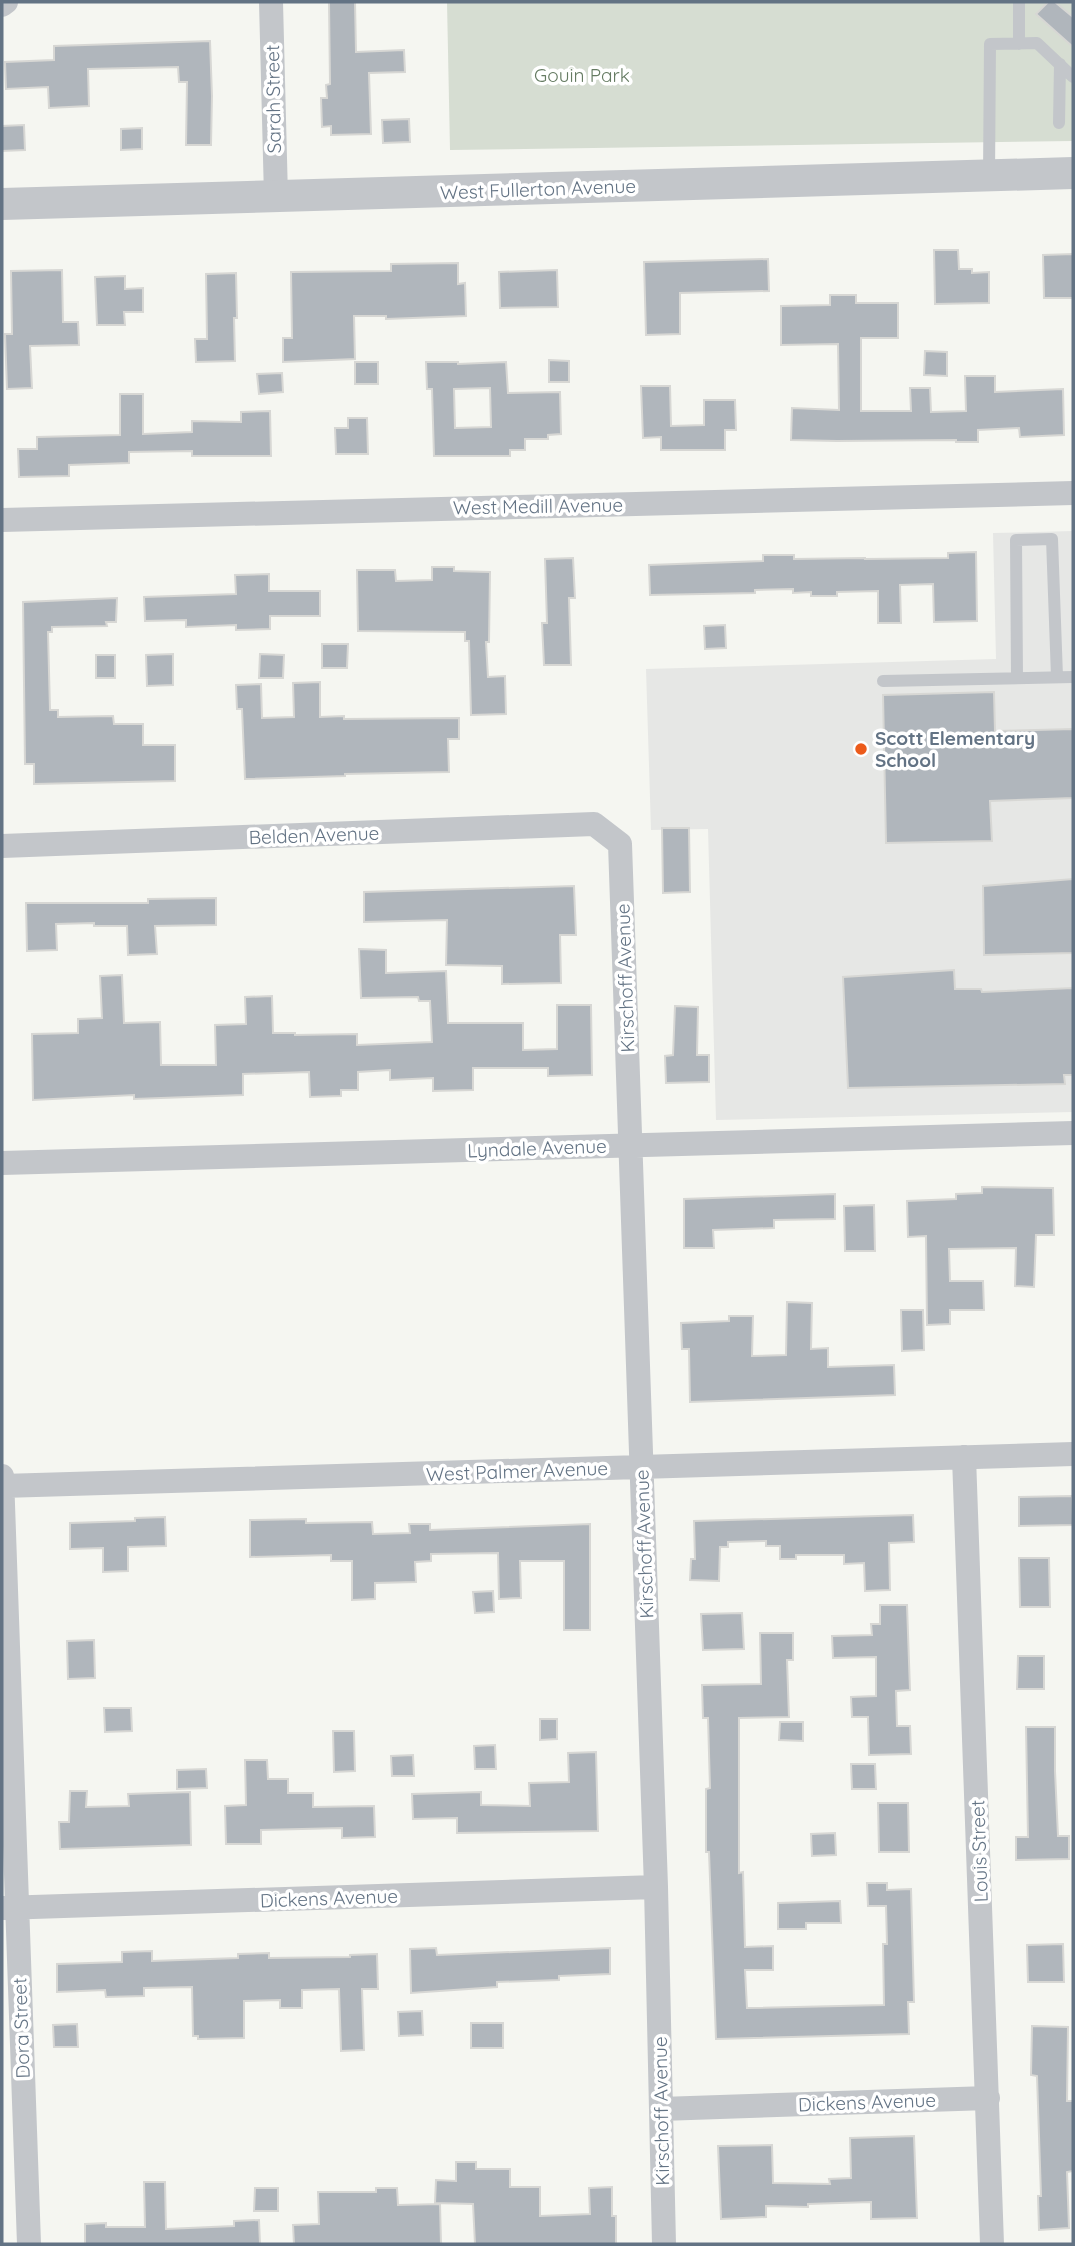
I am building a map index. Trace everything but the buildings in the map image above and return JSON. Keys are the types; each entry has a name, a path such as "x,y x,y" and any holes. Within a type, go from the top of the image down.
{"street":[{"path":"2,5 6,2"},
{"name":"Sarah Street","path":"271,2 276,197"},
{"name":"West Fullerton Avenue","path":"2,204 1073,173"},
{"name":"West Medill Avenue","path":"2,520 1073,493"},
{"name":"Belden Avenue","path":"2,846 594,824 620,844"},
{"name":"Kirschoff Avenue","path":"620,844 656,1887 664,2244"},
{"name":"Lyndale Avenue","path":"2,1163 1073,1133"},
{"name":"West Palmer Avenue","path":"2,1486 1073,1454"},
{"name":"Louis Street","path":"964,1457 992,2244"},
{"name":"Dora Street","path":"2,1476 9,1908 29,2244"},
{"name":"Dickens Avenue","path":"9,1908 656,1887"},
{"name":"Dickens Avenue","path":"661,2109 988,2098"}],"lane":[{"path":"1019,2 1019,44"},
{"path":"989,176 990,44 1037,43 1073,77"},
{"path":"1059,123 1060,65"},
{"path":"1017,678 1016,540 1052,539 1057,677"},
{"path":"883,681 1073,677"}],"shaded area":[{"name":"Scott Elementary School","path":"1073,531 1073,1112 716,1120 708,829 651,830 646,669 996,659 993,533"}],"green space":[{"name":"Gouin Park","path":"447,2 1073,2 1073,141 450,150"}],"place":[{"name":"Scott Elementary School","path":"861,749"}]}
